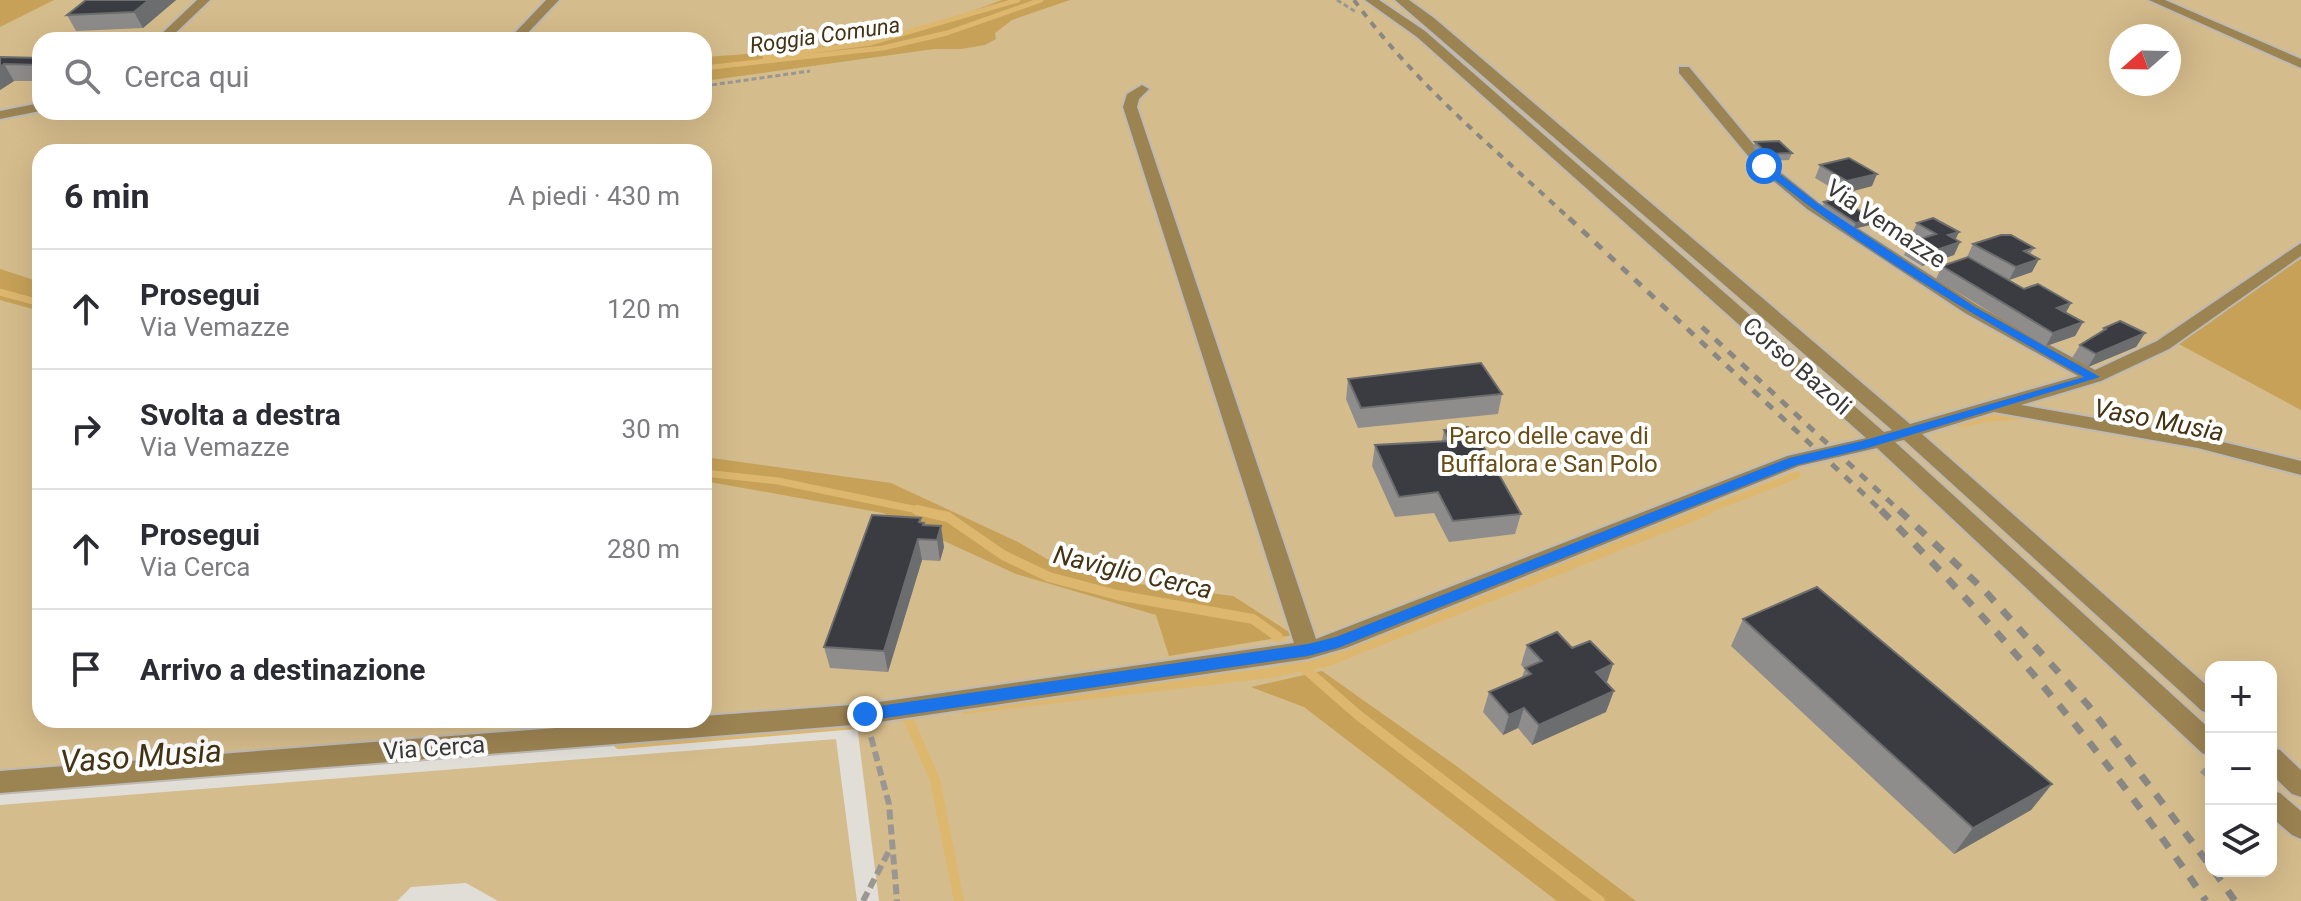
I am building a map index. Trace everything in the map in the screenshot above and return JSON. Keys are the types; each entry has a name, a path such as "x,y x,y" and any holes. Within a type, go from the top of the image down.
{"street":[{"path":"170,32 204,0"},
{"path":"522,32 553,0"},
{"name":"Corso Bazoli","path":"1371,0 1421,34 1881,440 2205,740"},
{"name":"Corso Bazoli","path":"1401,0 1430,21 1907,432 2205,699"},
{"path":"2155,0 2301,64"},
{"name":"Via Vemazze","path":"1684,70 1764,166 1813,206 1971,309 2094,377"},
{"path":"1142,89 1132,97 1130,107 1308,650"},
{"path":"0,115 32,109"},
{"path":"1993,406 2094,377 2163,345 2301,248"},
{"name":"Via Cerca","path":"712,726 865,714 1308,650 1338,642 1794,461 1881,440 1993,406 2198,442 2301,468"},
{"name":"Via Cerca","path":"0,782 687,728"},
{"path":"2277,764 2301,786"},
{"path":"2276,805 2301,827"}],"path":[{"path":"712,85 810,71"},
{"path":"871,734 889,804 897,901"},
{"path":"863,901 892,845"}],"green space":[{"name":"Parco delle cave di Buffalora e San Polo","path":"0,0 2301,0 2301,901 879,901 855,709 712,719 712,144 32,144 32,728 592,728 0,772"},
{"path":"836,739 857,901 498,901 466,883 411,887 397,901 0,901 0,805"}],"shaded area":[{"path":"0,0 54,0 0,27"},
{"path":"1002,0 1070,0 1012,20 995,33 996,39 985,45 934,49 712,80 712,56 871,39 936,23"},
{"path":"2301,257 2301,410 2177,343 2252,287"},
{"path":"0,269 32,279 32,309 0,300"},
{"path":"712,458 891,483 1018,542 1047,559 1139,584 1233,596 1294,635 1169,656 1156,615 1016,574 883,513 712,482"},
{"path":"1322,671 1455,765 1636,901 1557,901 1304,707 1251,687"}],"building":[{"path":"86,0 149,0 134,12 67,15"},
{"path":"0,57 32,58 32,65 4,64 0,67"},
{"path":"1779,141 1792,153 1768,154 1755,142"},
{"path":"1849,158 1877,174 1847,181 1820,165"},
{"path":"1840,198 1872,219 1856,223 1824,202"},
{"path":"1933,218 1959,232 1948,235 1960,242 1928,253 1910,242 1936,234 1917,223"},
{"path":"2011,235 2034,248 2024,251 2039,259 2016,267 1973,244"},
{"path":"1968,257 2024,289 2038,284 2071,303 2057,308 2083,322 2053,333 1942,266"},
{"path":"2120,321 2145,333 2096,354 2080,345 2104,328"},
{"path":"1481,363 1502,394 1361,408 1348,379"},
{"path":"1468,427 1475,438 1478,437 1521,514 1453,521 1438,492 1399,497 1375,445 1450,441 1444,430"},
{"path":"872,515 921,518 919,522 923,525 941,526 937,540 918,539 884,651 824,647"},
{"path":"1817,587 2052,784 1973,828 1743,619"},
{"path":"1557,632 1572,648 1590,641 1613,664 1596,672 1614,691 1539,725 1524,708 1509,715 1489,692 1531,674 1525,668 1542,661 1527,645"}],"waterway":[{"path":"765,57 870,43 1018,0"},
{"name":"Roggia Comuna","path":"712,67 883,48 947,33 1041,0"},
{"name":"Naviglio Cerca","path":"0,292 32,301"},
{"name":"Vaso Musia","path":"1961,424 1988,418 2023,416"},
{"name":"Naviglio Cerca","path":"712,474 778,481 927,512"},
{"name":"Vaso Musia","path":"1702,512 1797,475"},
{"name":"Naviglio Cerca","path":"917,510 948,517 1003,555 1049,577 1117,595 1253,619 1278,637"},
{"name":"Vaso Musia","path":"1302,666 1328,661 1708,510"},
{"name":"Vaso Musia","path":"965,709 1269,673 1302,666"},
{"name":"Naviglio Cerca","path":"1302,666 1358,715 1600,901"},
{"name":"Vaso Musia","path":"902,717 907,716 935,780 959,901"},
{"name":"Vaso Musia","path":"619,744 868,723"}],"railway":[{"path":"1354,0 1430,88 1571,220"},
{"path":"1569,218 1882,512"},
{"path":"1702,327 1901,512"},
{"path":"1899,510 1985,591 2088,705 2205,859"},
{"path":"1882,512 2012,649 2053,698 2132,797 2206,901"},
{"path":"2218,877 2235,901"}],"route":[{"path":"865,714 1308,650 1338,642 1794,461 1864,445 2094,377 1971,309 1813,206 1764,166"}]}
